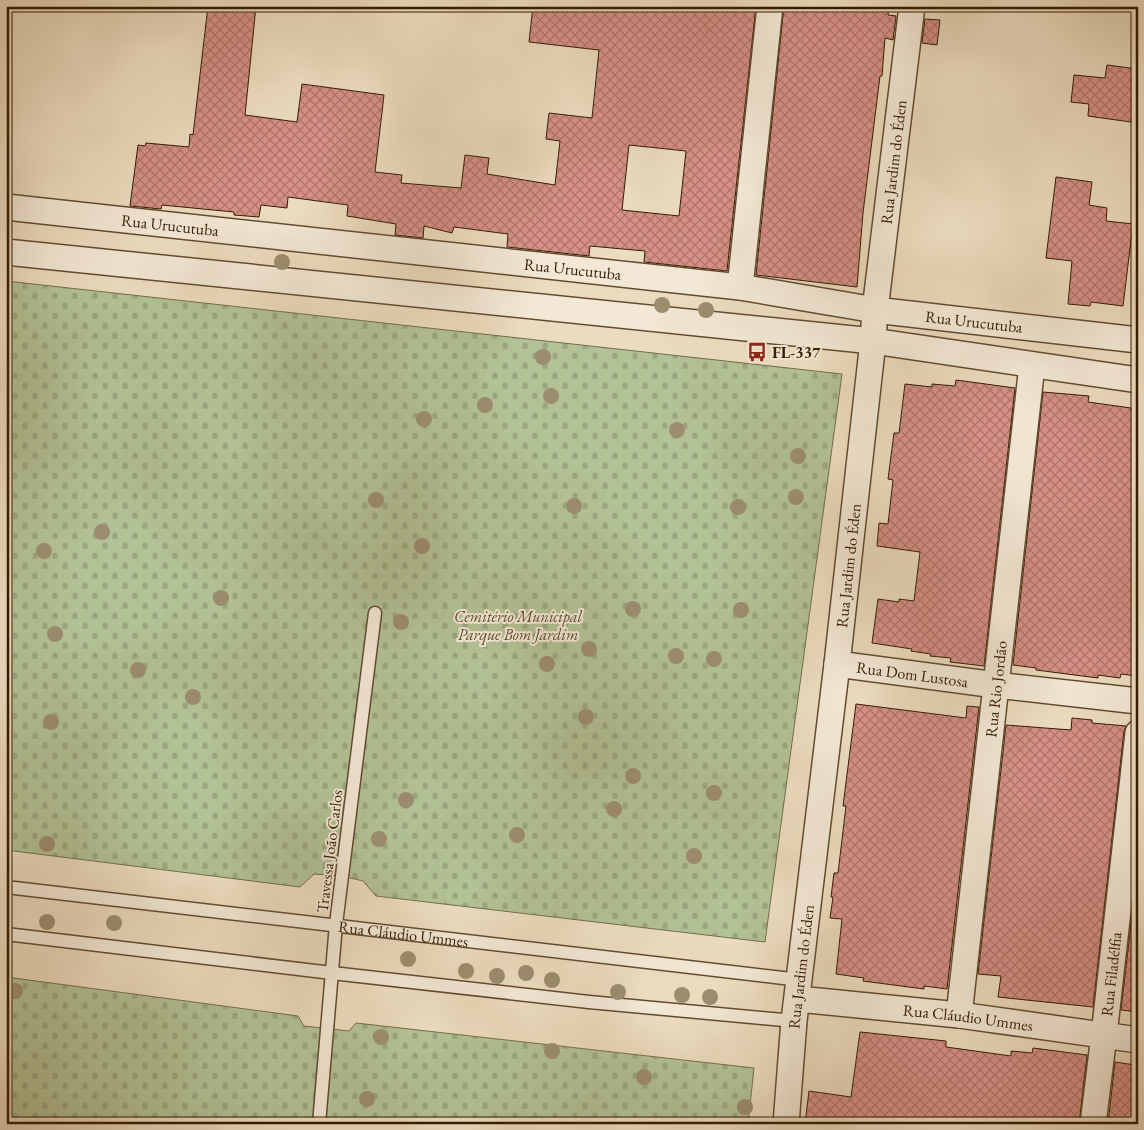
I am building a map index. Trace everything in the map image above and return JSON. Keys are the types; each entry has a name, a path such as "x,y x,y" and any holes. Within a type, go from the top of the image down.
{"street":[{"path":"740,286 770,6"},
{"name":"Rua Jardim do Éden","path":"786,1124 797,1000 837,664 875,310 912,6"},
{"name":"Rua Urucutuba","path":"6,208 740,286 875,310 1138,340"},
{"name":"Rua Urucutuba","path":"6,252 873,341 1138,380"},
{"name":"Rua Rio Jordão","path":"959,1015 1032,365"},
{"name":"Rua Dom Lustosa","path":"837,664 1138,701"},
{"name":"Rua Filadélfia","path":"1093,1124 1138,733"},
{"name":"Rua Cláudio Ummes","path":"797,1000 959,1015 1138,1040"}],"lane":[{"name":"Travessa João Carlos","path":"319,1124 336,924 375,613"},
{"name":"Rua Cláudio Ummes","path":"6,887 336,924 797,1000"},
{"name":"Rua Cláudio Ummes","path":"6,934 589,1002 797,1000"}],"green space":[{"name":"Cemitério Municipal Parque Bom Jardim","path":"6,281 842,374 765,942 376,896 363,881 342,876 314,874 300,887 6,850"},
{"path":"6,977 298,1016 304,1026 349,1031 356,1023 754,1068 748,1124 6,1124"}],"building":[{"path":"208,6 256,6 245,115 297,122 302,84 384,95 375,172 402,175 401,183 461,188 465,155 489,158 487,174 555,185 560,141 546,139 549,113 592,118 599,50 529,42 533,6 676,6 700,9 700,6 756,6 727,271 644,262 645,251 590,246 589,256 507,247 508,234 454,227 452,233 424,226 423,238 395,235 396,224 347,216 348,205 288,197 287,208 261,205 259,217 234,215 234,212 162,205 161,209 130,206 138,145 145,146 146,143 189,147 190,134 193,135","holes":["629,145 686,151 679,216 622,210"]},
{"path":"784,6 889,6 888,15 896,16 893,40 885,38 882,76 880,76 863,213 857,287 756,275"},
{"path":"925,19 940,20 937,45 922,43"},
{"path":"1107,65 1138,69 1138,123 1088,116 1089,104 1071,102 1074,75 1105,78"},
{"path":"1056,177 1092,182 1089,205 1107,208 1106,221 1133,224 1123,306 1091,302 1090,306 1068,304 1072,261 1046,258"},
{"path":"956,380 1015,388 984,666 950,662 951,658 930,656 931,654 911,651 912,649 872,643 878,599 899,602 899,599 914,601 920,552 877,546 879,523 888,524 893,480 888,479 894,433 899,433 905,384 932,387 932,384 955,386"},
{"path":"1043,392 1089,396 1088,402 1131,408 1131,410 1138,411 1138,676 1121,674 1120,678 1098,675 1098,678 1013,665"},
{"path":"856,704 966,718 967,706 979,707 947,989 924,986 924,989 863,981 864,978 836,974 842,919 830,918 833,897 831,897 834,873 838,873 846,806 843,806"},
{"path":"1072,718 1092,720 1092,723 1126,726 1093,1007 998,997 1001,976 978,974 1006,725 1071,730"},
{"path":"1138,864 1138,1012 1121,1010"},
{"path":"860,1032 946,1041 946,1047 1011,1056 1011,1051 1032,1053 1033,1048 1087,1055 1079,1124 805,1124 809,1091 851,1097"},
{"path":"1115,1062 1135,1065 1135,1068 1138,1068 1138,1124 1108,1124"}],"place":[{"name":"FL-337","path":"757,352"}]}
